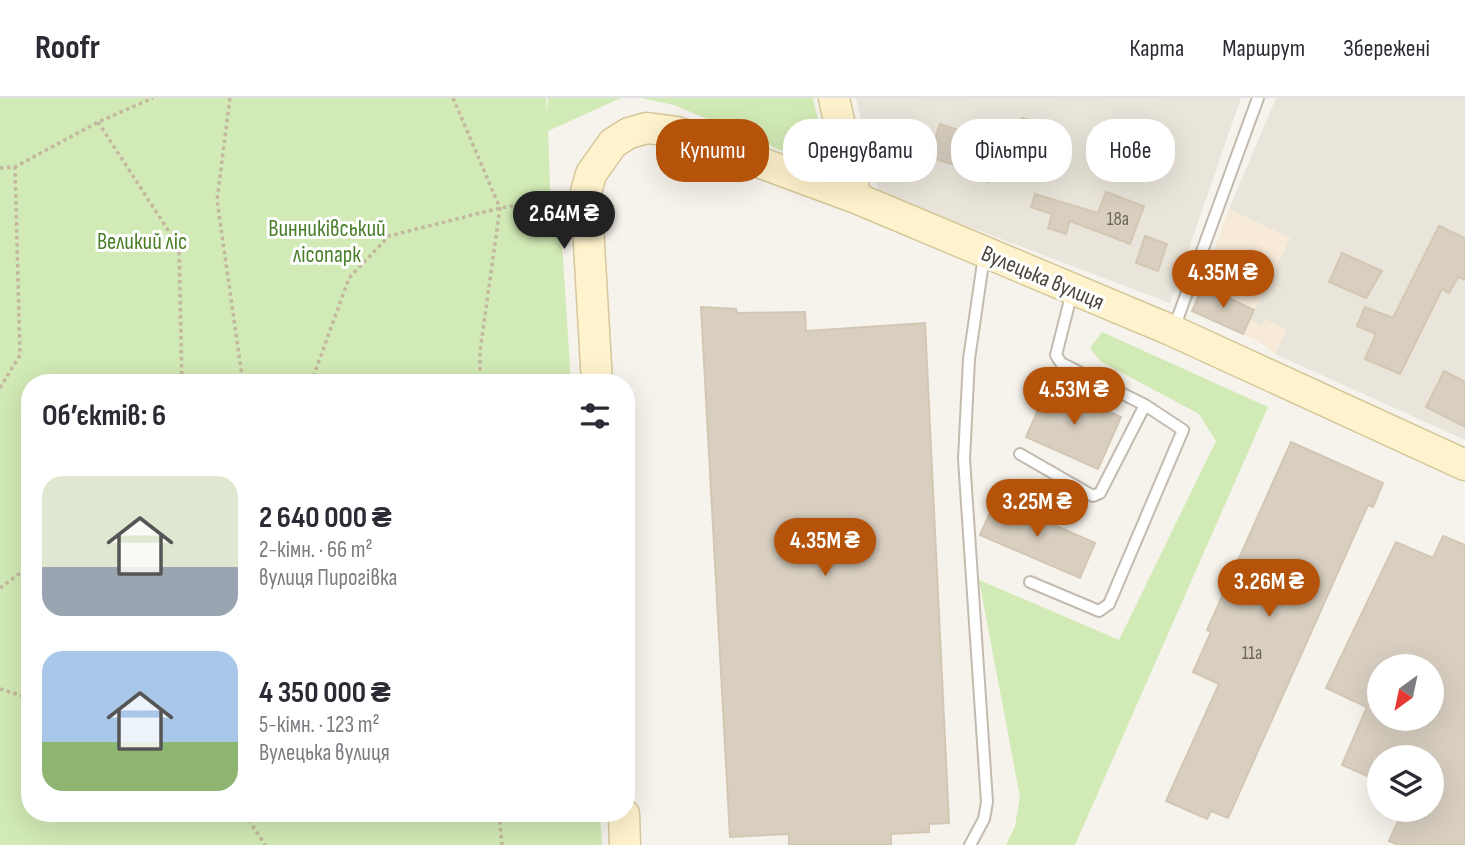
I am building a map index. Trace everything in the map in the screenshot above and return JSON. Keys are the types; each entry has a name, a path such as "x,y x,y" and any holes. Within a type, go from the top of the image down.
{"street":[{"path":"834,98 856,198"},
{"name":"Вулецька вулиця","path":"586,192 599,158 612,143 647,128 677,132 856,198 1173,331 1465,465"},
{"path":"586,192 596,374"},
{"path":"624,822 625,845"}],"lane":[{"path":"1173,331 1258,98"},
{"path":"970,845 984,819 987,802 964,459 969,359 985,253"},
{"path":"1030,582 1099,611 1109,604 1183,430 1145,405 1061,363 1056,355 1072,289"},
{"path":"1020,454 1093,496 1100,493 1145,405"}],"path":[{"path":"0,168 15,167 99,122 153,98"},
{"path":"230,98 217,200 242,374"},
{"path":"453,98 500,208 480,351 480,374"},
{"path":"99,122 179,247 182,374"},
{"path":"0,388 20,355 15,167"},
{"path":"314,374 349,278 389,236 500,208 586,192"},
{"path":"0,588 21,573"},
{"path":"0,690 21,696"},
{"path":"250,822 265,845"},
{"path":"500,822 502,845"}],"shaded area":[{"path":"856,98 1241,98 1170,303 879,193 876,182 937,182 937,119 861,119"},
{"path":"1276,98 1465,98 1465,440 1275,354 1286,329 1265,320 1262,326 1249,320 1290,238 1229,209"},
{"path":"1229,209 1290,238 1249,320 1262,326 1265,320 1287,329 1275,354 1256,340 1192,311"}],"green space":[{"name":"Винниківський лісопарк","path":"0,98 546,98 547,114 548,98 621,98 548,131 551,211 560,213 570,374 21,374 21,822 601,822 602,845 0,845"},
{"path":"641,98 813,98 818,119 783,119 783,151 769,145 769,119 707,119 674,105"},
{"path":"1102,332 1268,407 1075,845 1006,845 1015,826 1020,797 979,580 1119,640 1216,441 1199,414 1100,361 1090,348"}],"building":[{"path":"940,124 951,128 951,164 937,159 937,133"},
{"path":"1106,192 1144,206 1130,244 1070,221 1066,234 1048,228 1052,214 1031,207 1035,194 1098,213"},
{"path":"1439,226 1465,238 1465,280 1458,277 1449,293 1442,289 1400,374 1365,359 1376,334 1357,326 1365,307 1393,318"},
{"path":"1145,236 1167,244 1158,271 1136,263"},
{"path":"1342,253 1382,271 1366,298 1329,282"},
{"path":"1203,286 1254,310 1243,334 1192,311"},
{"path":"701,307 736,309 737,313 805,312 806,331 925,323 949,823 929,824 929,832 891,834 891,845 789,845 789,834 730,837"},
{"path":"1444,371 1465,382 1465,427 1426,407"},
{"path":"1049,385 1121,417 1098,469 1026,437"},
{"path":"1291,442 1383,483 1373,507 1368,505 1228,818 1211,811 1207,819 1166,801 1219,684 1193,672 1211,632 1207,630"},
{"path":"996,499 1095,543 1080,578 980,535"},
{"path":"1443,536 1465,545 1465,845 1398,845 1389,841 1398,822 1444,822 1444,745 1367,745 1367,776 1342,765 1367,707 1326,688 1396,542 1433,558"}],"park label":[{"name":"Великий ліс","path":"142,241"}]}
